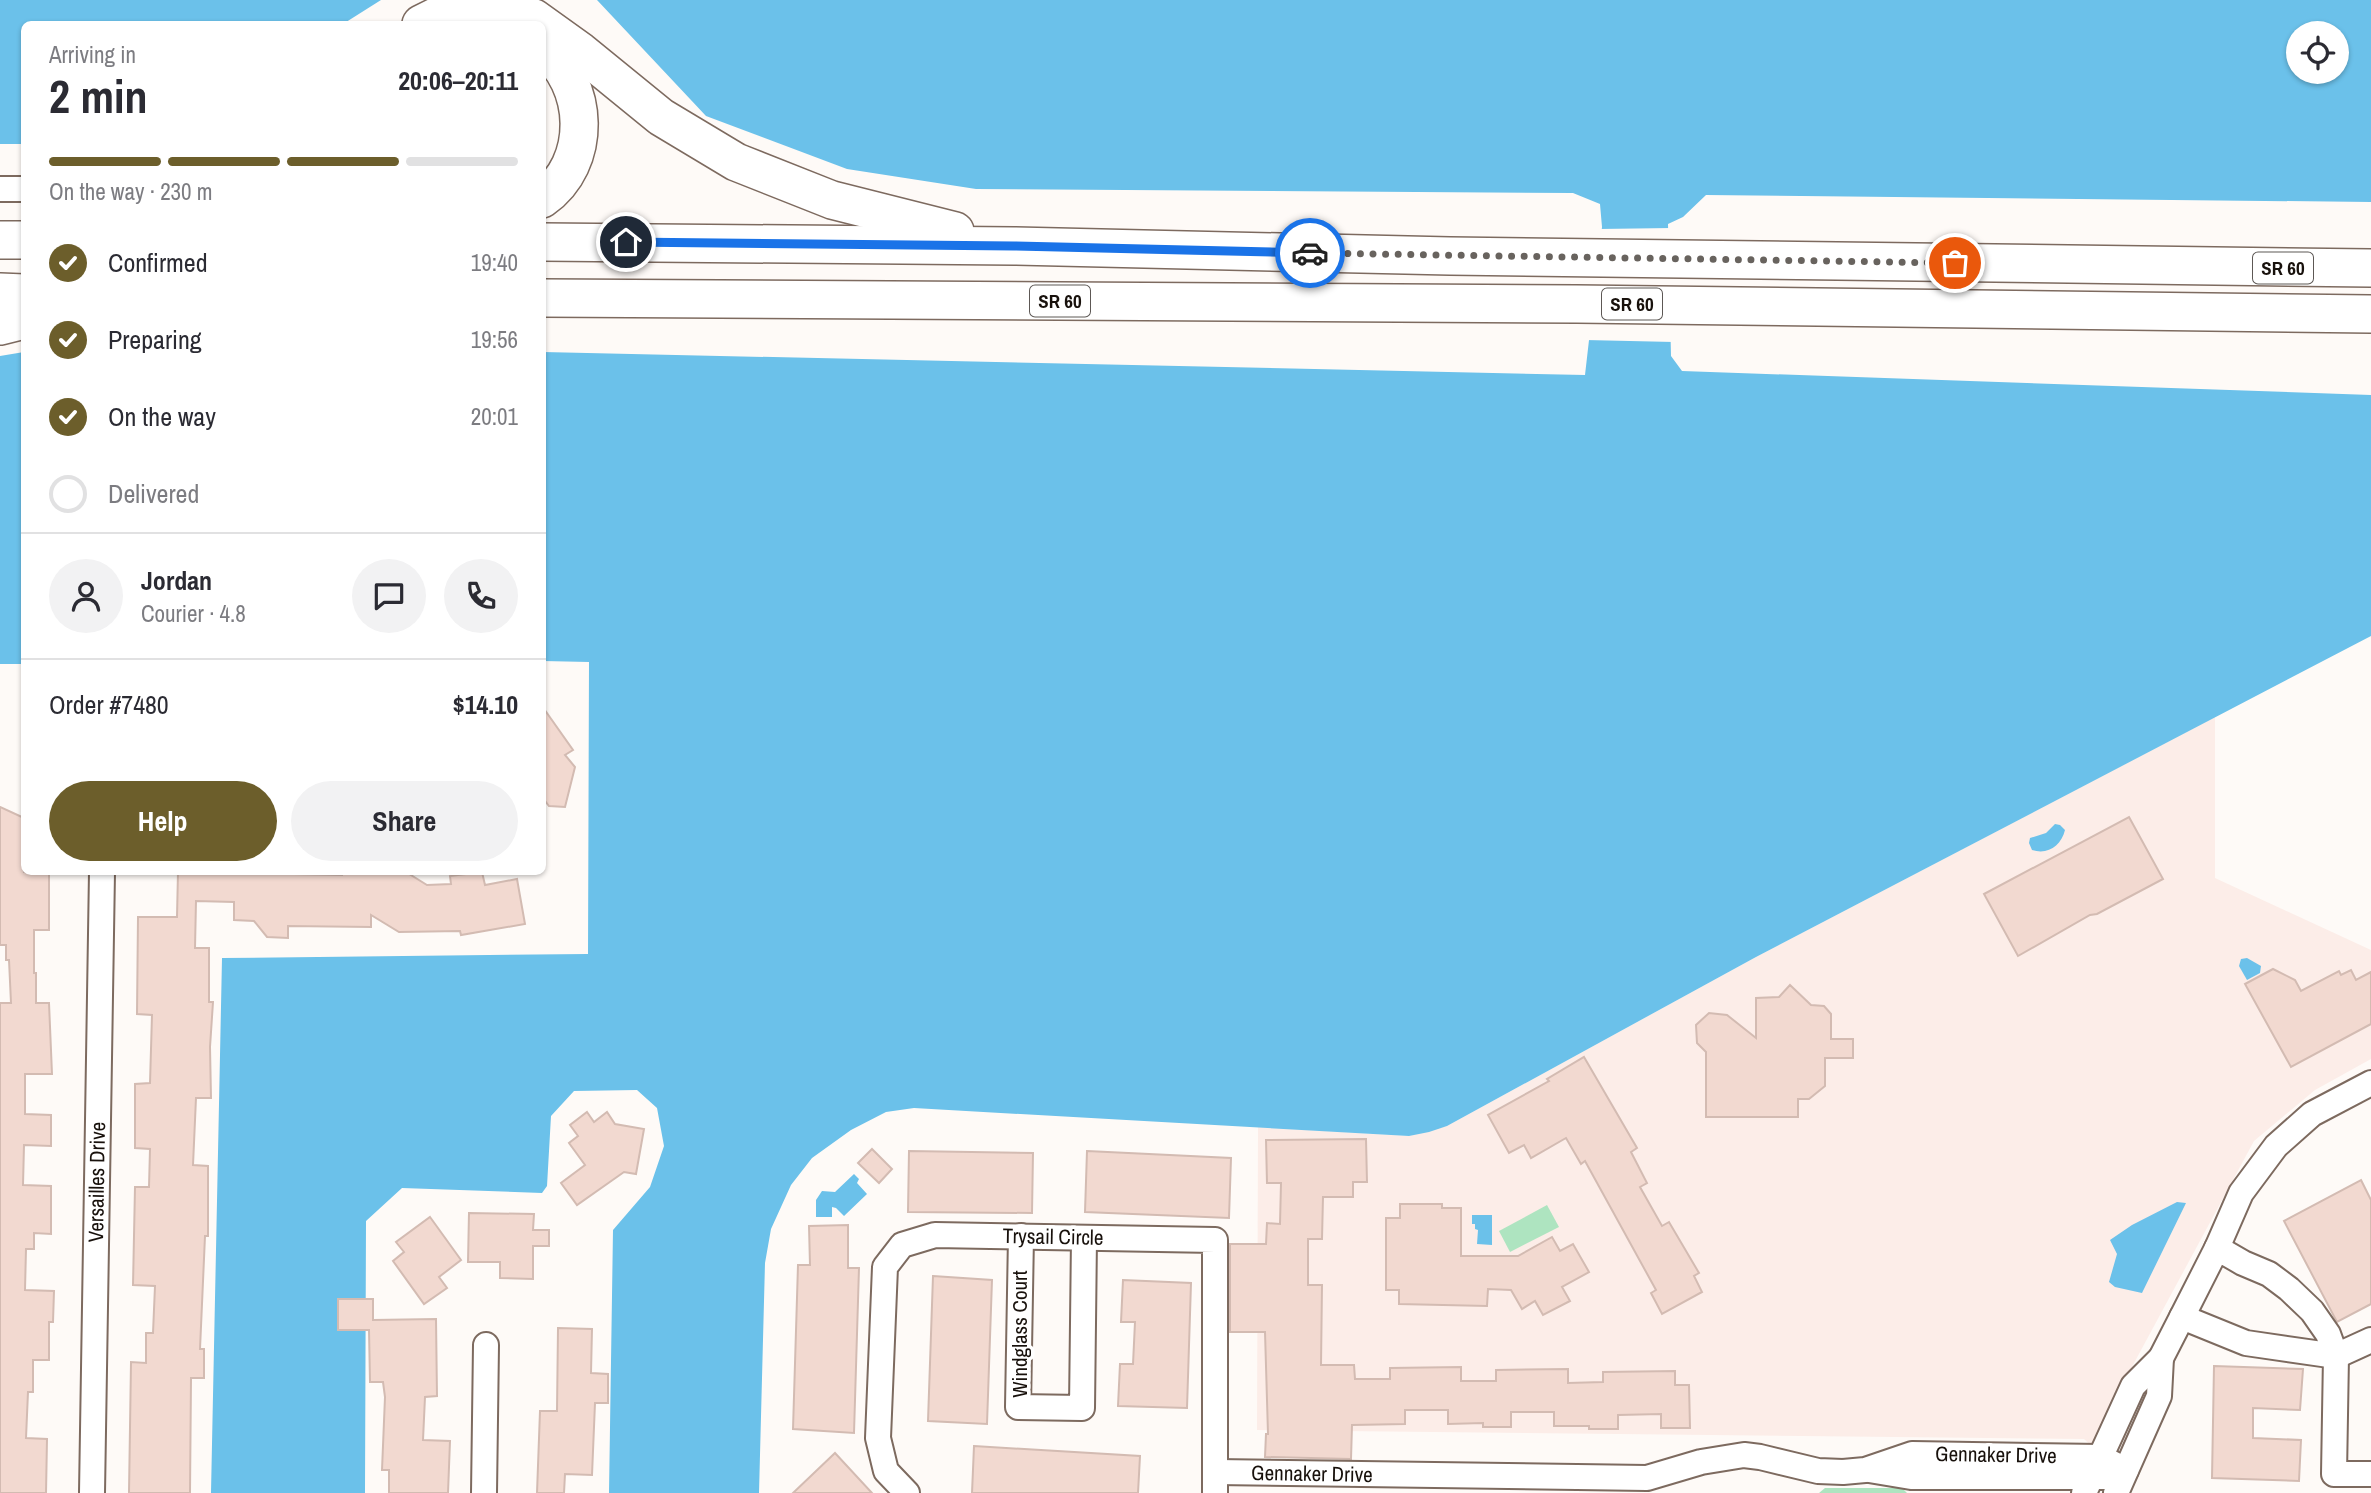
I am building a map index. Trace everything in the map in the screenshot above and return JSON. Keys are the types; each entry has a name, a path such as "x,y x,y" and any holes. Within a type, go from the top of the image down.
{"highway":[{"path":"428,21 447,12 488,6 538,21"},
{"path":"546,27 661,117 736,162 832,200 1014,246"},
{"path":"546,50 567,76 576,98 580,119 578,145 569,169 546,196"},
{"path":"0,240 21,240"},
{"name":"SR 60","path":"546,242 1014,246 1687,260 2371,268"},
{"path":"0,292 21,293"},
{"path":"2232,311 2318,295 2371,295"},
{"name":"SR 60","path":"546,298 1577,304 2371,314"},
{"path":"0,326 21,321"}],"street":[{"path":"0,189 21,189"},
{"name":"Versailles Drive","path":"92,1493 102,875"},
{"path":"2092,1475 2133,1386 2161,1357 2217,1248 2241,1193 2276,1146 2312,1114 2371,1083"},
{"name":"Trysail Circle","path":"907,1493 886,1471 878,1438 885,1267 902,1245 935,1235 1215,1240 1215,1483"},
{"name":"Windglass Court","path":"1021,1237 1018,1408 1082,1408 1084,1238"},
{"path":"2217,1248 2269,1274 2289,1289 2312,1311 2328,1334 2336,1356 2334,1474 2371,1474"},
{"path":"2182,1317 2246,1343 2336,1356 2371,1340"},
{"path":"484,1493 486,1345"},
{"path":"2122,1480 2159,1396 2161,1357"},
{"name":"Gennaker Drive","path":"1215,1483 1648,1485 1701,1462 1744,1455 1818,1471 1843,1472 1865,1470 1912,1454 2122,1480"}],"shaded area":[{"path":"2215,717 2215,878 2371,950 2371,1059 2315,1090 2254,1141 2113,1402 2095,1449 2084,1439 1257,1430 1258,1127 1409,1136 1447,1126 1756,957"}],"green space":[{"path":"1547,1205 1559,1227 1510,1252 1499,1231"},
{"path":"1825,1488 1902,1488 1907,1493 1819,1493"}],"water":[{"path":"0,0 381,0 348,21 21,21 21,144 0,144"},
{"path":"597,0 2371,0 2371,202 1706,195 1683,217 1668,224 1671,356 1682,371 2371,395 2371,636 1756,957 1447,1126 1429,1132 1409,1136 914,1108 886,1112 851,1130 812,1158 791,1185 771,1229 765,1263 759,1493 609,1493 613,1230 650,1187 664,1146 657,1108 637,1090 574,1091 551,1116 547,1186 542,1193 402,1188 366,1221 365,1493 211,1493 222,958 588,954 589,662 546,661 546,352 1585,375 1602,227 1600,204 1573,193 976,189 847,169 706,116"},
{"path":"21,352 21,664 0,664 0,356"},
{"path":"2055,824 2065,830 2057,845 2043,851 2032,850 2030,838 2046,833"},
{"path":"2247,958 2261,966 2260,973 2247,980 2239,966 2241,959"},
{"path":"854,1174 859,1179 857,1183 867,1194 844,1216 832,1207 832,1217 816,1217 816,1200 822,1191 835,1192"},
{"path":"2177,1202 2186,1203 2142,1293 2115,1287 2109,1282 2117,1254 2110,1240 2132,1225"},
{"path":"1472,1215 1492,1215 1492,1245 1477,1244 1478,1230 1475,1229 1475,1224 1472,1224"}],"pier":[{"path":"1672,228 1674,342 1585,340 1599,229"}],"building":[{"path":"546,712 573,750 565,755 575,767 565,807 549,806 546,802"},
{"path":"0,807 21,817 21,875 49,875 49,930 34,930 34,973 36,1003 49,1003 52,1074 25,1074 25,1114 51,1115 51,1146 24,1145 23,1185 51,1186 51,1234 34,1233 34,1249 26,1249 25,1290 54,1291 53,1322 49,1322 49,1360 33,1360 33,1392 28,1392 26,1438 47,1439 46,1493 0,1493 0,1003 11,1003 9,960 6,960 6,945 0,945"},
{"path":"2129,817 2163,879 2097,914 2090,915 2018,956 1984,894"},
{"path":"178,875 411,875 427,885 451,884 450,876 483,875 485,885 517,879 525,924 461,935 460,931 399,932 371,915 371,927 288,926 288,938 267,937 254,921 234,920 234,902 196,901 195,948 209,948 209,1002 213,1002 211,1098 196,1098 193,1165 208,1166 208,1236 205,1236 200,1349 204,1349 204,1378 191,1378 190,1493 129,1493 131,1362 146,1363 146,1333 153,1333 155,1286 133,1285 135,1187 149,1187 150,1149 135,1148 135,1084 150,1083 152,1015 137,1014 138,917 177,917"},
{"path":"2273,969 2295,980 2301,991 2339,971 2341,975 2351,970 2356,980 2371,972 2371,1024 2291,1067 2245,984"},
{"path":"1790,985 1811,1005 1824,1006 1831,1014 1831,1039 1853,1039 1853,1058 1825,1058 1825,1086 1809,1099 1798,1099 1798,1117 1706,1117 1706,1052 1697,1043 1696,1025 1709,1013 1727,1015 1756,1038 1756,998 1779,997"},
{"path":"1584,1057 1637,1148 1631,1152 1647,1183 1640,1187 1662,1226 1669,1222 1699,1273 1694,1276 1702,1292 1662,1314 1651,1293 1656,1290 1585,1161 1581,1164 1566,1138 1531,1158 1524,1145 1509,1153 1488,1115 1549,1081 1547,1079"},
{"path":"587,1112 594,1122 607,1112 615,1124 644,1129 636,1174 624,1172 577,1205 561,1183 585,1165 569,1143 578,1136 570,1125"},
{"path":"1366,1139 1367,1182 1353,1182 1353,1197 1323,1197 1322,1239 1308,1239 1308,1285 1322,1285 1321,1365 1354,1365 1355,1379 1390,1379 1390,1368 1461,1367 1461,1381 1496,1381 1496,1370 1568,1369 1568,1383 1603,1382 1603,1372 1675,1371 1675,1385 1689,1385 1690,1428 1661,1428 1661,1414 1618,1415 1618,1429 1589,1429 1589,1426 1554,1426 1554,1412 1511,1412 1511,1427 1483,1427 1483,1423 1448,1424 1448,1410 1405,1410 1405,1424 1352,1425 1351,1459 1265,1457 1268,1434 1265,1332 1230,1332 1230,1244 1266,1244 1267,1223 1280,1224 1281,1183 1267,1183 1266,1140"},
{"path":"872,1149 892,1169 879,1183 858,1163"},
{"path":"909,1151 1033,1153 1032,1213 908,1212"},
{"path":"1087,1151 1231,1158 1229,1218 1085,1212"},
{"path":"2361,1180 2371,1200 2371,1304 2337,1322 2284,1221"},
{"path":"1400,1204 1442,1204 1442,1208 1461,1208 1461,1256 1518,1256 1552,1237 1560,1251 1573,1244 1589,1272 1562,1287 1570,1301 1543,1315 1535,1301 1522,1309 1511,1290 1488,1289 1487,1306 1399,1304 1399,1290 1386,1290 1386,1218 1400,1218"},
{"path":"469,1213 534,1214 533,1230 549,1230 549,1246 533,1246 533,1279 500,1278 500,1262 468,1262"},
{"path":"430,1217 461,1260 439,1277 447,1288 424,1304 393,1261 404,1252 396,1242"},
{"path":"848,1225 848,1268 859,1268 854,1433 793,1429 798,1265 810,1265 809,1226"},
{"path":"933,1276 992,1280 987,1424 928,1421"},
{"path":"1123,1280 1191,1283 1187,1408 1118,1406 1120,1364 1133,1364 1135,1322 1121,1322"},
{"path":"338,1299 373,1299 373,1320 436,1319 437,1396 425,1397 423,1440 450,1441 448,1493 389,1493 389,1470 382,1470 385,1397 383,1382 370,1382 369,1330 338,1330"},
{"path":"558,1328 592,1329 591,1373 608,1374 608,1403 595,1403 592,1475 565,1474 564,1493 537,1493 540,1411 557,1411"},
{"path":"2214,1366 2303,1369 2300,1410 2253,1408 2253,1438 2301,1440 2299,1481 2212,1478"},
{"path":"974,1446 1140,1456 1138,1493 972,1493"},
{"path":"835,1453 872,1493 793,1493"}],"way so far":[{"path":"1310,253 1955,263"}],"route":[{"path":"626,242 1014,246 1310,253"}]}
